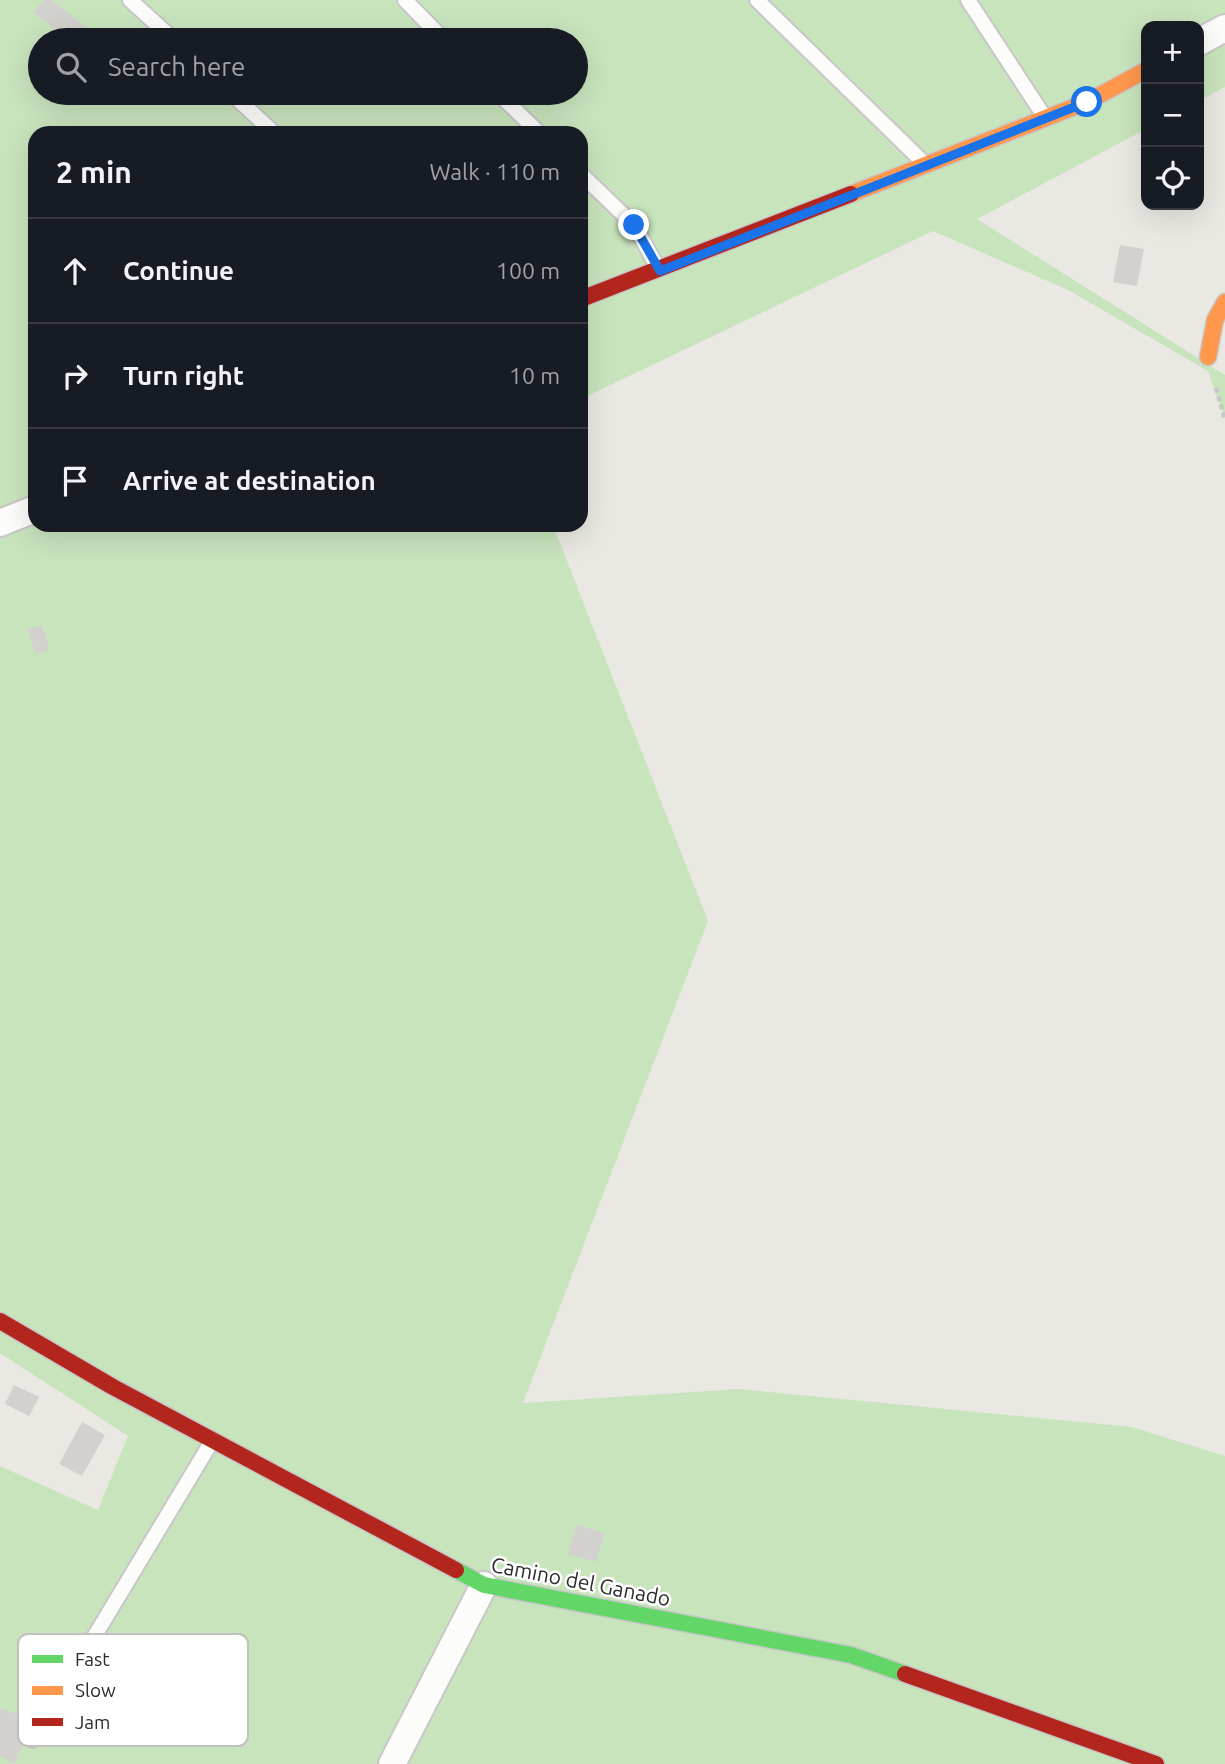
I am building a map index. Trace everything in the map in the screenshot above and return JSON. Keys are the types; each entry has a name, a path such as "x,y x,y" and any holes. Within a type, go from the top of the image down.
{"street":[{"path":"1204,39 1225,28"},
{"path":"588,297 660,271 1087,102 1141,73"},
{"path":"1208,357 1212,332 1225,302"},
{"path":"0,523 28,512"},
{"name":"Camino del Ganado","path":"0,1321 212,1441 484,1585 851,1655 1156,1764"},
{"path":"391,1764 484,1585"}],"lane":[{"path":"130,0 161,28"},
{"path":"405,0 432,28"},
{"path":"757,0 926,165"},
{"path":"968,0 1045,118"},
{"path":"243,105 266,126"},
{"path":"510,105 532,126"},
{"path":"588,181 634,225 660,271"},
{"path":"96,1634 212,1441"}],"green space":[{"path":"0,0 1225,0 1225,87 1204,98 1204,21 1141,21 1141,132 977,219 1225,375 1225,419 1208,371 1068,290 933,231 588,396 588,126 28,126 28,532 556,532 708,921 523,1403 740,1389 1132,1427 1225,1456 1225,1764 0,1764 0,1466 98,1510 128,1436 0,1353"}],"building":[{"path":"44,0 52,0 86,27 53,28 33,12"},
{"path":"1120,245 1144,249 1137,286 1113,282"},
{"path":"42,625 50,650 35,654 28,629"},
{"path":"14,1385 39,1397 29,1416 5,1404"},
{"path":"82,1422 105,1435 82,1476 59,1464"},
{"path":"576,1525 605,1533 596,1562 568,1554"},
{"path":"0,1708 18,1715 18,1746 22,1746 15,1763 0,1757"}],"traffic: fast":[{"path":"456,1570 484,1585 851,1655 905,1674"}],"traffic: slow":[{"path":"851,194 1087,102 1141,73"},
{"path":"1208,357 1215,320 1225,302"}],"traffic: jam":[{"path":"588,296 851,194"},
{"path":"0,1321 113,1387 456,1570"},
{"path":"905,1674 1156,1764"}],"route":[{"path":"634,225 660,271 1087,102"}]}
